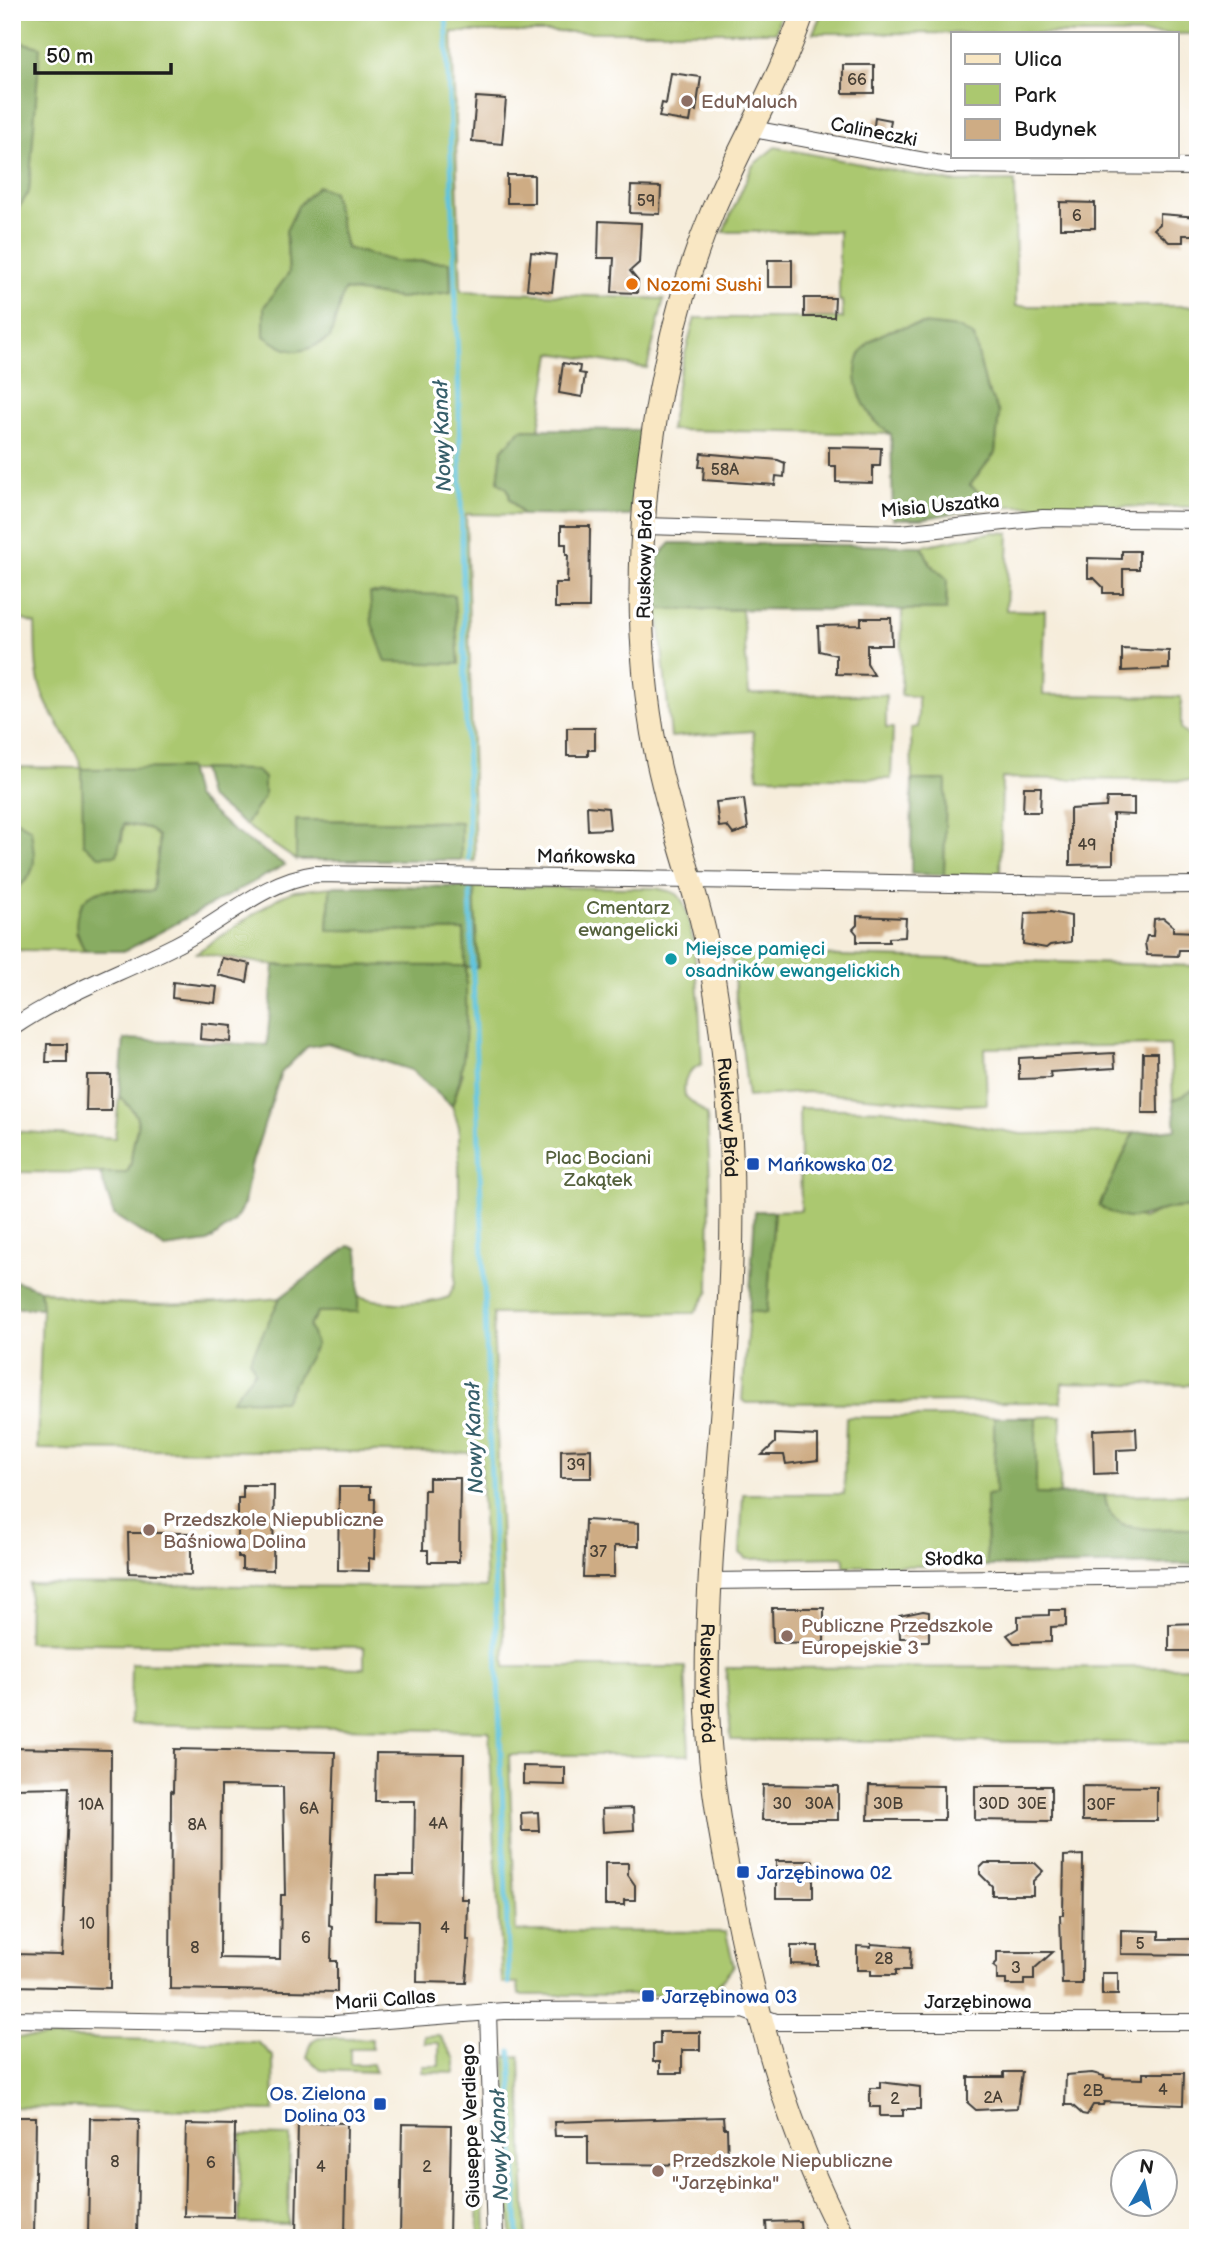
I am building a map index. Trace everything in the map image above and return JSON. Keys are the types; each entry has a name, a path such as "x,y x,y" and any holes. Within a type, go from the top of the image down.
{"street":[{"name":"Ruskowy Bród","path":"803,12 786,58 711,214 674,328 650,456 644,526 642,612 652,733 707,942 717,998 729,1106 732,1179 729,1301 710,1581 707,1686 710,1755 728,1872 760,2015 789,2115 845,2238"},
{"name":"Calineczki","path":"753,129 947,165 1198,167"},
{"name":"Misia Uszatka","path":"644,526 901,533 1043,518 1198,520"},
{"name":"Mańkowska","path":"12,1028 44,1006 173,947 209,928 271,886 299,876 333,873 1116,887 1198,884"},
{"name":"Słodka","path":"710,1581 1198,1576"},
{"name":"Marii Callas","path":"12,2019 334,2024 488,2012 743,2010 760,2015"},
{"name":"Giuseppe Verdiego","path":"488,2012 495,2238"},
{"name":"Jarzębinowa","path":"760,2015 776,2022 1198,2022"}],"green space":[{"path":"12,12 781,12 776,32 452,32 461,291 664,299 647,368 551,353 539,429 522,429 502,450 498,482 508,489 510,499 523,515 466,514 475,861 461,860 460,822 296,820 296,860 245,825 264,797 256,771 82,769 83,780 122,840 124,824 148,828 158,836 153,891 114,889 76,933 85,951 12,950 12,892 31,829 12,818 12,767 82,768 41,691 36,663 35,624 12,616 12,218 29,192 39,47 12,40","holes":["333,192 346,248 393,261 450,262 451,292 400,298 343,290 330,338 264,336 264,307 289,273 286,231"]},
{"path":"822,12 1198,12 1198,34 813,33"},
{"path":"12,40 40,47 29,192 12,218"},
{"path":"775,147 952,182 1015,181 1016,306 1198,306 1198,507 995,506 970,485 995,453 999,413 986,387 974,337 942,326 887,331 860,396 873,420 891,434 670,430 678,379 695,318 843,318 842,301 839,301 839,231 723,232 753,165"},
{"path":"318,186 333,192 346,248 393,261 450,262 451,292 400,298 344,290 330,338 311,348 296,351 282,347 264,336 264,307 289,273 286,231 298,206"},
{"path":"923,324 959,328 974,337 986,387 999,413 995,453 970,485 995,506 921,519 893,519 891,434 881,427 864,405 856,377 857,364 862,352 877,337 896,329"},
{"path":"522,429 644,430 630,516 523,515 510,499 508,489 498,482 502,450"},
{"path":"993,532 1009,533 1006,610 1045,611 1043,695 1181,697 1181,729 1195,742 1196,781 1002,778 1000,877 944,875 946,781 912,780 911,728 918,727 918,697 901,695 902,610 946,610 947,579 930,564 922,546"},
{"path":"671,543 922,546 930,564 947,579 946,610 658,609 658,557"},
{"path":"370,593 454,595 459,664 386,662 372,624"},
{"path":"658,609 742,610 749,694 886,695 886,728 893,728 891,779 758,777 753,731 671,737"},
{"path":"188,768 195,797 232,830 285,865 125,951 85,951 76,925 79,909 85,899 102,890 153,891 159,847 158,836 148,828 124,824 117,855 99,856 83,844 82,769"},
{"path":"201,769 256,770 264,778 264,797 245,825 208,797"},
{"path":"912,780 946,780 944,875 911,874"},
{"path":"12,818 31,829 34,865 28,878 12,892"},
{"path":"296,820 461,822 461,860 296,860"},
{"path":"331,887 328,930 464,931 466,967 477,966 474,887 656,888 677,894 684,905 694,947 702,1064 687,1077 684,1090 685,1096 707,1115 710,1180 709,1291 695,1313 493,1314 505,1667 685,1667 689,1755 509,1755 516,1931 726,1932 734,1966 710,1995 519,1995 518,1983 502,1983 489,1731 130,1724 131,1663 364,1668 364,1647 28,1642 29,1584 486,1588 480,1453 37,1449 42,1309 40,1289 65,1296 126,1304 223,1303 280,1298 255,1371 233,1399 283,1401 315,1345 309,1326 319,1311 358,1312 357,1296 403,1304 426,1303 449,1297 455,1284 459,1196 459,1127 452,1106 463,1073 274,965 196,953 278,898 294,891"},
{"path":"331,887 474,887 478,967 466,967 464,1054 452,1106 411,1070 327,1043 307,1047 281,1073 251,1166 244,1204 234,1222 208,1242 165,1248 114,1215 100,1173 126,1173 131,1163 138,1121 119,1096 124,1039 267,1045 274,965 465,966 464,931 328,930 330,891"},
{"path":"731,953 1198,966 1198,1090 1194,1089 1173,1101 1170,1045 985,1048 987,1104 960,1105 807,1092 748,1097"},
{"path":"1194,1089 1198,1090 1198,1207 1167,1209 1145,1216 1124,1218 1099,1206 1134,1133 1176,1129 1173,1101"},
{"path":"119,1096 138,1121 131,1163 126,1173 12,1172 12,1131 115,1138"},
{"path":"799,1108 891,1110 1021,1134 1134,1133 1100,1206 1143,1219 1165,1209 1198,1207 1198,1385 1062,1383 1061,1402 746,1403 742,1400 749,1311 767,1312 774,1211 801,1210"},
{"path":"755,1211 774,1211 767,1313 749,1311"},
{"path":"349,1246 357,1248 358,1252 358,1312 318,1312 309,1326 316,1345 284,1401 232,1400 255,1371 250,1360 280,1298"},
{"path":"12,1280 40,1289 42,1308 12,1308"},
{"path":"1061,1416 1060,1495 1036,1494 1036,1417"},
{"path":"846,1417 994,1417 995,1495 986,1496 987,1566 844,1566 844,1557 747,1559 740,1553 743,1494 844,1494"},
{"path":"994,1417 1036,1417 1036,1494 1105,1495 1108,1510 1116,1520 1127,1526 1198,1530 1198,1564 987,1566 986,1495 995,1494"},
{"path":"1198,1494 1198,1530 1127,1526 1116,1520 1108,1510 1105,1495"},
{"path":"1198,1667 1198,1743 731,1740 726,1668"},
{"path":"439,2035 455,2059 455,2073 422,2072 422,2066 439,2066 439,2043 424,2043 424,2036"},
{"path":"12,2037 257,2042 273,2056 274,2111 12,2107"},
{"path":"319,2037 372,2039 372,2049 350,2049 350,2064 373,2064 376,2072 321,2070 307,2057 312,2041"},
{"path":"520,2056 526,2238 511,2238 505,2057"},
{"path":"241,2135 290,2136 288,2224 239,2223"},
{"path":"485,2201 486,2238 479,2238 478,2203"}],"building":[{"path":"843,65 874,65 874,93 843,93"},
{"path":"671,73 701,77 696,111 692,110 690,122 659,117 662,103 666,104"},
{"path":"476,97 506,99 502,144 472,141"},
{"path":"875,117 891,120 888,138 873,135"},
{"path":"507,175 534,175 534,203 507,203"},
{"path":"631,186 661,187 660,214 630,213"},
{"path":"1060,202 1095,203 1095,228 1060,228"},
{"path":"1160,214 1198,217 1198,235 1183,235 1183,242 1169,242 1154,229 1160,224"},
{"path":"599,221 641,223 639,263 630,271 638,281 637,293 612,292 614,258 598,258"},
{"path":"531,252 556,255 552,292 527,289"},
{"path":"768,260 792,260 792,287 768,287"},
{"path":"804,298 835,298 834,317 804,317"},
{"path":"563,363 580,366 579,373 585,374 582,397 559,393"},
{"path":"829,447 881,448 880,466 873,466 873,483 836,482 836,466 829,466"},
{"path":"701,453 778,460 785,463 784,477 776,476 775,485 703,480 704,467 699,467"},
{"path":"561,526 590,526 589,608 555,608 555,583 567,583 568,555 566,544 561,544"},
{"path":"1122,551 1139,551 1139,569 1123,569 1123,593 1103,593 1103,587 1094,578 1088,578 1088,558 1122,559"},
{"path":"861,618 891,618 892,645 867,645 867,663 874,675 836,674 836,655 819,651 818,626 861,625"},
{"path":"1122,649 1169,651 1169,669 1122,671"},
{"path":"567,728 595,728 595,750 588,750 588,756 567,756"},
{"path":"1024,787 1041,787 1040,812 1023,812"},
{"path":"1107,798 1134,798 1134,815 1113,814 1113,864 1070,865 1070,809 1106,807"},
{"path":"744,799 748,829 733,834 727,826 719,827 716,802"},
{"path":"587,806 608,808 610,829 588,830"},
{"path":"1050,912 1071,916 1071,942 1046,948 1023,944 1025,913"},
{"path":"857,916 906,918 905,937 889,938 889,942 857,942 857,934 853,929 857,925"},
{"path":"1163,918 1173,926 1173,931 1197,932 1197,950 1179,950 1178,956 1147,955 1145,943 1147,936 1153,936 1154,919"},
{"path":"222,958 250,964 247,982 218,975"},
{"path":"173,982 217,987 215,1003 172,998"},
{"path":"201,1023 232,1026 231,1042 200,1039"},
{"path":"47,1044 67,1044 67,1062 46,1062"},
{"path":"1114,1053 1115,1068 1050,1072 1051,1078 1019,1079 1019,1058"},
{"path":"1143,1053 1157,1053 1158,1113 1142,1113"},
{"path":"87,1075 111,1075 111,1111 86,1111"},
{"path":"1136,1428 1137,1449 1117,1450 1117,1473 1094,1474 1093,1430"},
{"path":"775,1434 818,1436 818,1460 786,1464 784,1455 762,1455 775,1443"},
{"path":"591,1449 591,1478 561,1478 561,1450"},
{"path":"429,1478 460,1478 459,1562 428,1562 428,1550 423,1550 424,1490 429,1490"},
{"path":"243,1485 274,1485 273,1570 242,1569 242,1557 238,1557 238,1498 243,1498"},
{"path":"339,1487 370,1487 370,1499 375,1499 374,1559 369,1558 369,1571 338,1570"},
{"path":"585,1520 639,1523 639,1546 614,1546 614,1577 583,1577"},
{"path":"128,1533 191,1533 191,1575 129,1573"},
{"path":"772,1608 824,1608 824,1642 773,1643"},
{"path":"1049,1610 1066,1610 1066,1626 1051,1627 1051,1642 1014,1643 1007,1635 1018,1628 1018,1616 1049,1615"},
{"path":"929,1612 929,1641 900,1638 899,1616"},
{"path":"1198,1623 1198,1651 1169,1651 1169,1624"},
{"path":"12,1748 111,1750 110,1988 12,1986 12,1954 62,1955 69,1787 12,1788"},
{"path":"174,1749 335,1752 329,1926 332,1927 331,1961 337,1961 337,1992 170,1989 171,1791 173,1792","holes":["221,1786 283,1787 285,1895 281,1895 280,1959 220,1958"]},
{"path":"376,1753 464,1754 461,1899 468,1899 467,1940 470,1940 466,1983 417,1982 418,1921 375,1920 376,1875 414,1875 415,1801 375,1801"},
{"path":"523,1766 565,1767 565,1785 523,1784"},
{"path":"763,1785 838,1786 838,1820 762,1820"},
{"path":"869,1785 944,1786 944,1820 868,1820"},
{"path":"975,1786 1051,1786 1051,1821 975,1820"},
{"path":"1082,1786 1157,1787 1157,1821 1082,1821"},
{"path":"633,1808 634,1830 603,1832 602,1809"},
{"path":"538,1812 539,1831 522,1831 521,1813"},
{"path":"1083,1855 1082,1984 1062,1984 1060,1915 1063,1915 1064,1856"},
{"path":"776,1861 813,1861 813,1898 776,1898"},
{"path":"605,1863 628,1863 628,1875 635,1885 635,1900 624,1900 624,1905 605,1905"},
{"path":"985,1863 1035,1863 1043,1871 1033,1881 1033,1895 992,1895 992,1886 980,1874 980,1868"},
{"path":"1121,1930 1159,1931 1159,1939 1198,1939 1198,1955 1121,1954"},
{"path":"871,1944 911,1947 910,1970 896,1970 896,1975 871,1975 871,1970 857,1970 857,1946 871,1947"},
{"path":"791,1946 818,1946 818,1965 791,1964"},
{"path":"997,1952 1053,1952 1034,1969 1034,1980 1024,1980 1024,1985 1006,1985 1006,1980 997,1980 997,1969 993,1966 997,1962"},
{"path":"1102,1973 1118,1973 1118,1995 1102,1995"},
{"path":"660,2032 700,2032 700,2050 682,2050 682,2073 660,2073 660,2062 653,2062 653,2044 660,2044"},
{"path":"1004,2072 1022,2072 1017,2108 976,2110 968,2103 968,2077 1004,2077"},
{"path":"1092,2073 1104,2078 1143,2079 1143,2073 1184,2073 1183,2105 1104,2102 1103,2105 1093,2105 1087,2115 1082,2114 1072,2105 1065,2105 1066,2075"},
{"path":"880,2082 920,2087 920,2109 903,2109 903,2116 880,2116 880,2107 870,2107 870,2088 880,2088"},
{"path":"12,2117 36,2117 34,2238 12,2238"},
{"path":"723,2117 724,2128 727,2128 728,2165 588,2164 588,2136 555,2136 554,2122"},
{"path":"90,2118 139,2119 137,2238 88,2238"},
{"path":"298,2122 347,2123 345,2238 296,2238"},
{"path":"186,2124 235,2125 234,2217 184,2216"},
{"path":"402,2124 451,2125 449,2238 400,2238"},
{"path":"800,2221 801,2238 767,2238 766,2222"}],"waterway":[{"name":"Nowy Kanał","path":"446,12 458,364 469,859"},
{"name":"Nowy Kanał","path":"470,892 509,1983"},
{"name":"Nowy Kanał","path":"511,2051 518,2238"}],"place":[{"name":"EduMaluch","path":"687,101"},
{"name":"Nozomi Sushi","path":"632,284"},
{"name":"Miejsce pamięci osadników ewangelickich","path":"671,959"},
{"name":"Mańkowska 02","path":"753,1164"},
{"name":"Przedszkole Niepubliczne Baśniowa Dolina","path":"149,1530"},
{"name":"Publiczne Przedszkole Europejskie 3","path":"787,1636"},
{"name":"Jarzębinowa 02","path":"743,1872"},
{"name":"Jarzębinowa 03","path":"648,1996"},
{"name":"Os. Zielona Dolina 03","path":"380,2104"},
{"name":"Przedszkole Niepubliczne \"Jarzębinka\"","path":"658,2171"}],"park label":[{"name":"Cmentarz ewangelicki","path":"628,918"},
{"name":"Plac Bociani Zakątek","path":"598,1168"}]}
